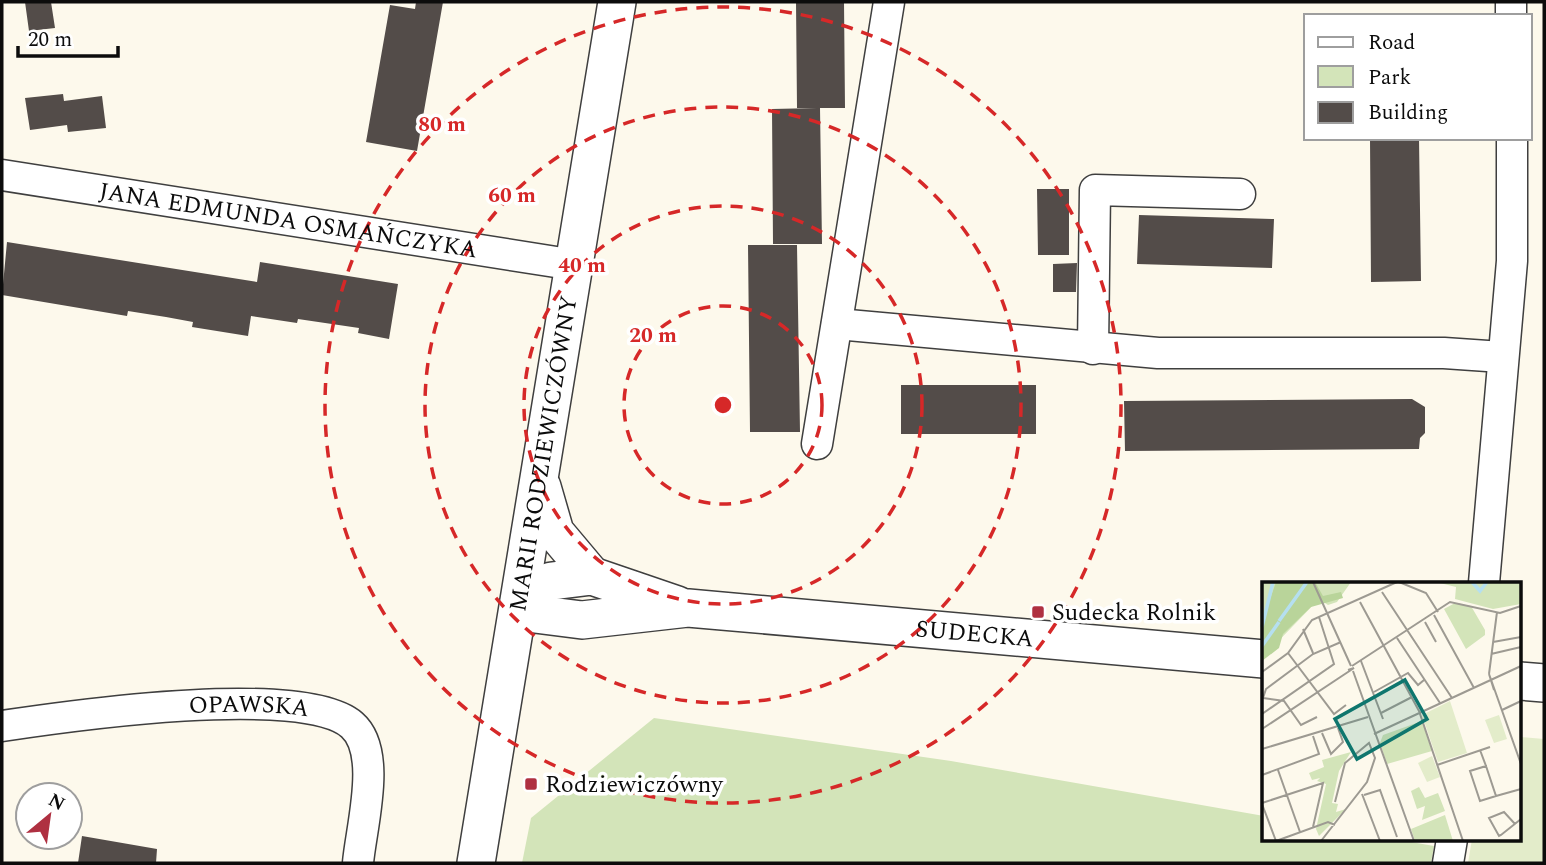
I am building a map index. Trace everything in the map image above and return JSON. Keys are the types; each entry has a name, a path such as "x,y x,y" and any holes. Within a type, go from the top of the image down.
{"street":[{"name":"MARII RODZIEWICZÓWNY","path":"476,863 617,2"},
{"path":"817,444 889,2"},
{"path":"1484,582 1511,261 1512,140"},
{"name":"JANA EDMUNDA OSMAŃCZYKA","path":"2,176 575,265"},
{"path":"1093,349 1095,190 1241,194"},
{"path":"837,324 1093,349 1225,354 1444,353 1502,357"},
{"path":"540,482 555,532 592,576"},
{"name":"SUDECKA","path":"521,601 552,581 592,576 688,608"},
{"name":"SUDECKA","path":"521,601 582,620 688,608 1262,659"},
{"path":"1522,681 1544,683"},
{"name":"OPAWSKA","path":"2,726 128,708 230,705 320,709 353,725 367,752 370,777 358,863"},
{"path":"1448,863 1452,840"}],"green space":[{"path":"654,718 951,761 1262,816 1262,840 1400,840 1434,846 1431,863 522,863 531,818"},
{"path":"1522,737 1544,739 1544,863 1468,863 1472,840 1522,840"}],"building":[{"path":"25,2 51,2 55,28 29,31"},
{"path":"416,2 443,2 417,151 366,142 390,5 415,9"},
{"path":"796,2 844,2 845,108 820,108 822,244 773,244 772,109 817,108 797,108"},
{"path":"63,94 64,101 102,96 106,128 68,132 67,125 30,130 25,98"},
{"path":"1370,140 1419,140 1421,281 1371,282"},
{"path":"1037,189 1069,189 1069,255 1038,255"},
{"path":"1139,215 1274,219 1272,268 1137,264"},
{"path":"7,242 257,282 260,262 398,284 389,339 358,333 359,328 298,319 297,323 251,316 248,336 192,327 193,322 166,317 128,311 127,316 2,295"},
{"path":"748,245 797,245 800,432 750,432"},
{"path":"1077,263 1076,292 1053,292 1053,264"},
{"path":"901,385 1036,385 1036,434 901,434"},
{"path":"1412,399 1425,407 1425,433 1420,438 1419,449 1125,451 1124,401"},
{"path":"84,836 157,849 156,863 78,863 80,851 84,851"}],"place":[{"name":"Sudecka Rolnik","path":"1038,612"},
{"name":"Rodziewiczówny","path":"531,784"}]}
